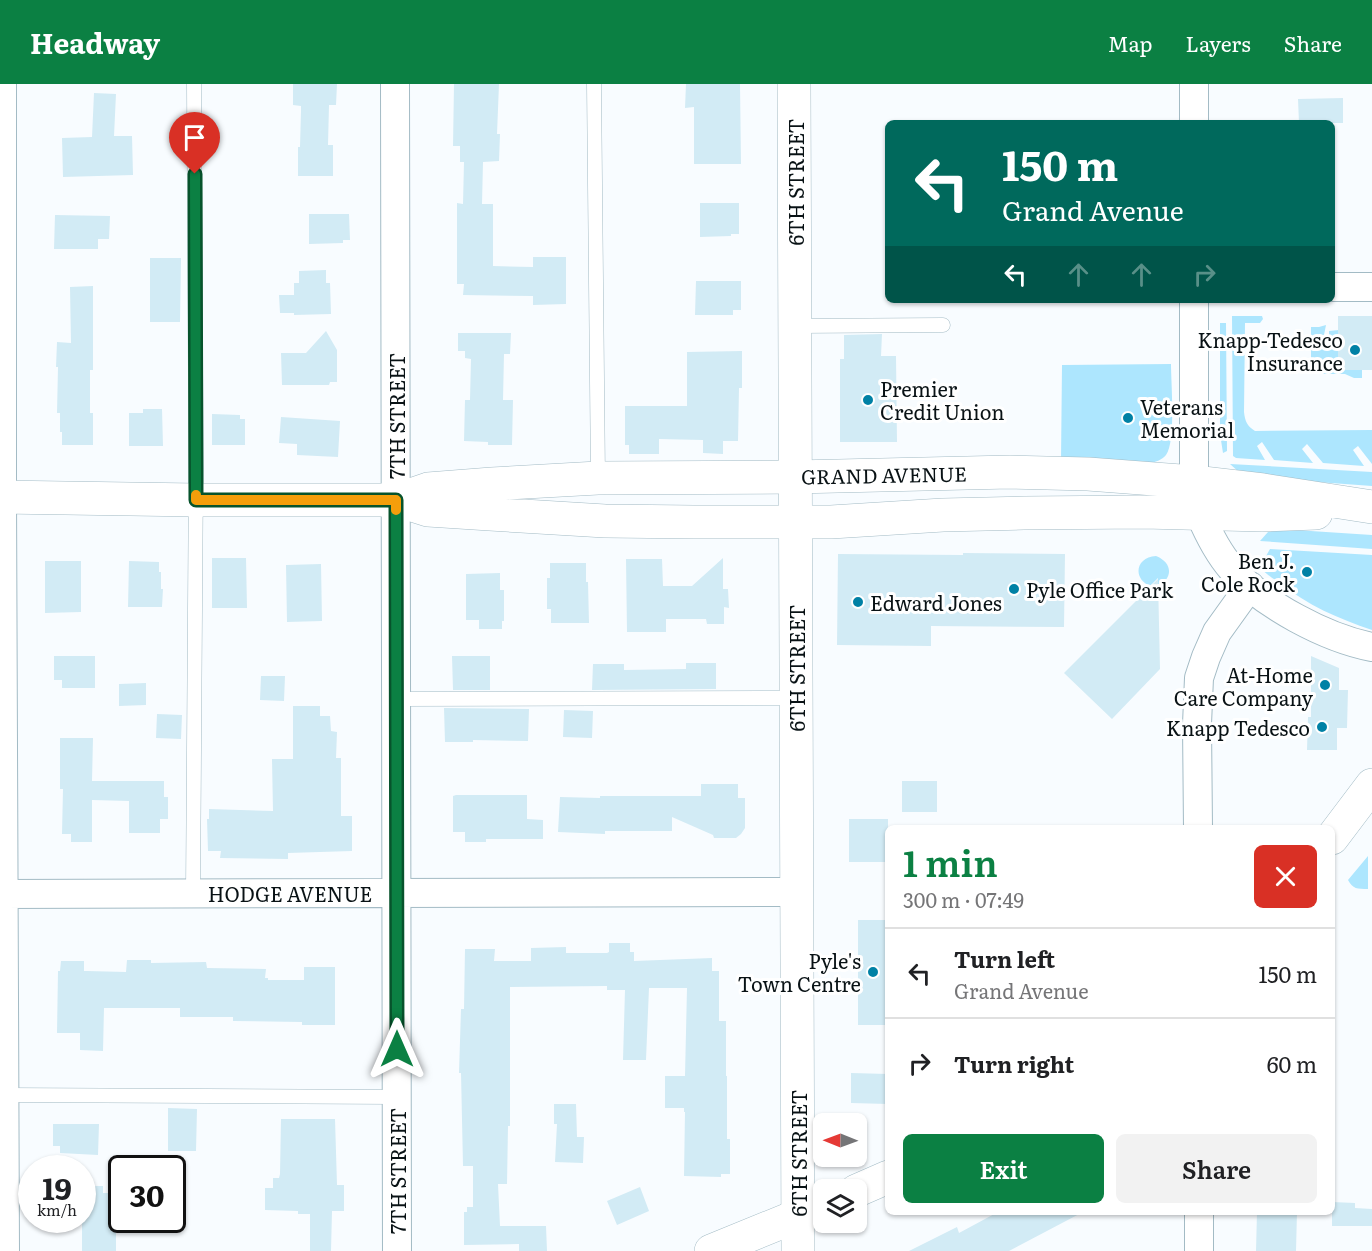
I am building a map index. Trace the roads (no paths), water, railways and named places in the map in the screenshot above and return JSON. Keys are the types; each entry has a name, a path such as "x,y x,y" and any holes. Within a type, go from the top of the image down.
{"main road":[{"name":"6TH STREET","path":"794,84 796,892 811,1210 798,1251"},
{"name":"GRAND AVENUE","path":"396,500 428,489 598,478 1021,472 1088,474 1194,482 1372,507"},
{"name":"GRAND AVENUE","path":"1,497 396,500 428,510 605,520 795,522 1024,513 1262,515 1372,512"},
{"path":"1335,834 1372,785"},
{"path":"867,1187 885,1179"},
{"path":"711,1251 811,1210"}],"street":[{"path":"2,84 2,1095 6,1251"},
{"name":"7TH STREET","path":"395,84 397,1251"},
{"path":"1194,84 1194,120"},
{"path":"1335,287 1372,287"},
{"path":"1194,303 1194,482"},
{"path":"1200,514 1210,537 1233,570 1273,604 1312,627 1357,644 1372,647"},
{"path":"1198,825 1199,678 1217,632 1250,586"},
{"name":"HODGE AVENUE","path":"2,894 796,892"},
{"path":"1199,1215 1199,1251"}],"lane":[{"path":"193,894 196,500 195,84"},
{"path":"594,84 598,478"},
{"path":"795,326 943,325"},
{"path":"396,699 796,698"},
{"path":"2,1095 397,1097"}],"place":[{"name":"Knapp-Tedesco Insurance","path":"1355,350"},
{"name":"Premier Credit Union","path":"868,400"},
{"name":"Veterans Memorial","path":"1128,418"},
{"name":"Ben J. Cole Rock","path":"1307,572"},
{"name":"Pyle Office Park","path":"1014,589"},
{"name":"Edward Jones","path":"858,602"},
{"name":"At-Home Care Company","path":"1325,685"},
{"name":"Knapp Tedesco","path":"1322,727"},
{"name":"Pyle's Town Centre","path":"873,972"}]}
